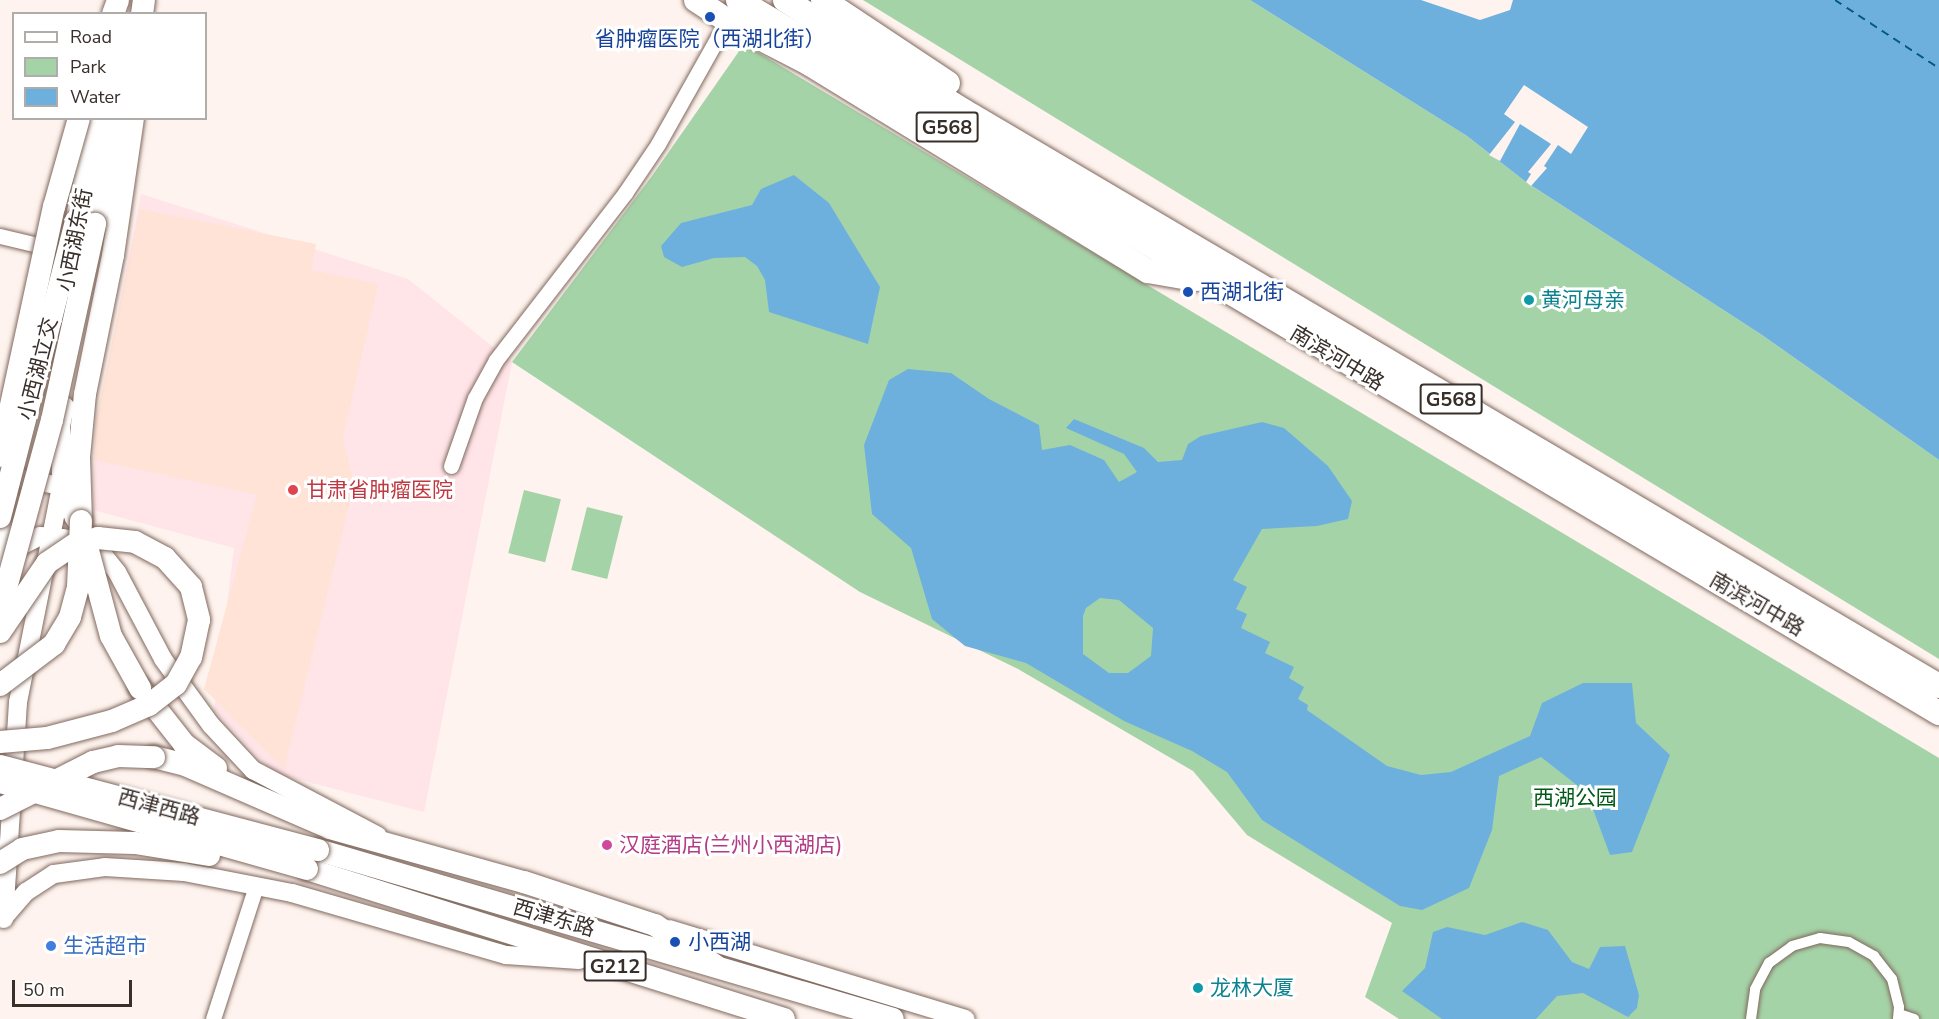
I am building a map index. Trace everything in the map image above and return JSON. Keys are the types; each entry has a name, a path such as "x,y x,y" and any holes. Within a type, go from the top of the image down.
{"highway":[{"path":"696,0 731,23 810,64 1148,271 1210,281"},
{"name":"南滨河中路","path":"738,0 1939,713"},
{"name":"南滨河中路","path":"785,0 964,111 1939,686"},
{"path":"823,0 948,82 964,111"}],"main road":[{"path":"0,456 54,207 78,120"},
{"name":"小西湖立交","path":"0,517 76,221 98,120"},
{"path":"0,610 52,420 117,120"},
{"path":"0,685 54,644 70,617 78,587 81,521 79,457 85,394 113,255 133,120"},
{"path":"81,521 111,636 140,688 184,744 251,794"},
{"path":"0,632 47,563 74,545 98,538 135,542 165,558 191,586 199,620 191,657 176,684 149,705 112,721 47,738 0,742"},
{"path":"0,809 39,786 93,762 118,756 154,757 185,765 330,828 390,843 655,925 716,966"},
{"name":"西津西路","path":"0,766 312,860"},
{"path":"0,782 312,860"},
{"path":"0,863 39,844 80,841 167,847 245,862 446,913"},
{"name":"西津东路","path":"312,860 446,913 784,1019"},
{"name":"西津东路","path":"312,860 716,966 893,1019"}],"street":[{"path":"451,466 475,398 496,360 624,193 658,144 718,37 731,23 687,0"},
{"name":"小西湖东街","path":"0,557 92,120"},
{"name":"小西湖东街","path":"122,120 61,427 61,486 74,518 102,553 148,632 210,725 253,770 390,843"},
{"path":"0,236 63,251"},
{"path":"3,921 18,702 53,537 61,486 18,478"},
{"path":"0,557 40,536 72,538 102,553"},
{"name":"西津东路","path":"3,921 26,892 54,874 105,867 184,872 256,886 506,955 600,962"},
{"path":"213,1019 256,886"},
{"path":"655,925 966,1019"},
{"path":"1751,1019 1755,989 1769,963 1792,946 1820,938 1849,942 1874,956 1892,979 1898,1016 1914,1019"}],"shaded area":[{"path":"141,194 408,279 512,362 424,812 273,773 214,710 234,548 93,510 96,425"},
{"name":"甘肃省肿瘤医院","path":"140,209 316,244 311,270 378,284 343,437 354,485 284,769 204,689 257,495 94,460 96,419"}],"green space":[{"path":"863,0 1250,0 1467,136 1526,182 1762,335 1939,460 1939,659"},
{"name":"西湖公园","path":"744,44 1939,758 1939,1019 1399,1019 1365,997 1392,923 1247,835 1193,771 1018,669 860,592 512,362 652,176"},
{"path":"524,490 561,499 545,562 508,553"},
{"path":"587,507 623,516 607,579 571,570"}],"water":[{"path":"1250,0 1421,0 1480,20 1510,10 1513,0 1939,0 1939,460 1762,335 1526,182 1467,136"},
{"path":"794,175 829,203 880,287 868,344 769,312 765,280 757,266 745,257 714,258 682,267 664,257 661,246 681,223 752,205 761,189"},
{"path":"908,369 951,373 989,399 1039,425 1042,450 1070,445 1104,460 1119,482 1137,472 1124,454 1066,428 1074,419 1144,448 1158,462 1182,460 1188,444 1201,436 1262,422 1284,428 1328,466 1352,501 1348,519 1317,526 1262,529 1233,580 1247,587 1236,609 1247,614 1241,628 1270,642 1265,653 1294,667 1289,678 1304,687 1298,699 1308,705 1307,710 1387,766 1421,775 1451,772 1530,736 1542,703 1583,683 1632,683 1636,723 1670,755 1632,852 1610,855 1587,793 1541,757 1499,776 1492,830 1469,888 1422,910 1400,906 1262,820 1227,772 1192,751 1124,721 1026,663 965,646 932,619 911,548 872,514 864,445 889,380","holes":["1100,598 1119,600 1153,628 1151,656 1128,673 1109,673 1083,654 1083,616 1086,608"]},
{"path":"1522,922 1548,930 1572,962 1589,969 1600,947 1625,946 1639,995 1637,1008 1628,1017 1583,993 1557,996 1536,1019 1442,1019 1402,991 1425,968 1433,932 1447,927 1485,935"}],"pier":[{"path":"1524,85 1588,127 1571,154 1558,145 1544,166 1547,168 1531,186 1526,182 1531,174 1528,172 1551,144 1520,124 1500,161 1489,155 1515,122 1504,114"}],"ferry route":[{"path":"1835,0 1939,68"}],"place":[{"name":"省肿瘤医院（西湖北街）","path":"710,17"},
{"name":"西湖北街","path":"1188,292"},
{"name":"黄河母亲","path":"1529,300"},
{"name":"甘肃省肿瘤医院","path":"293,490"},
{"name":"汉庭酒店(兰州小西湖店)","path":"607,845"},
{"name":"小西湖","path":"675,942"},
{"name":"生活超市","path":"51,946"},
{"name":"龙林大厦","path":"1198,988"}]}
